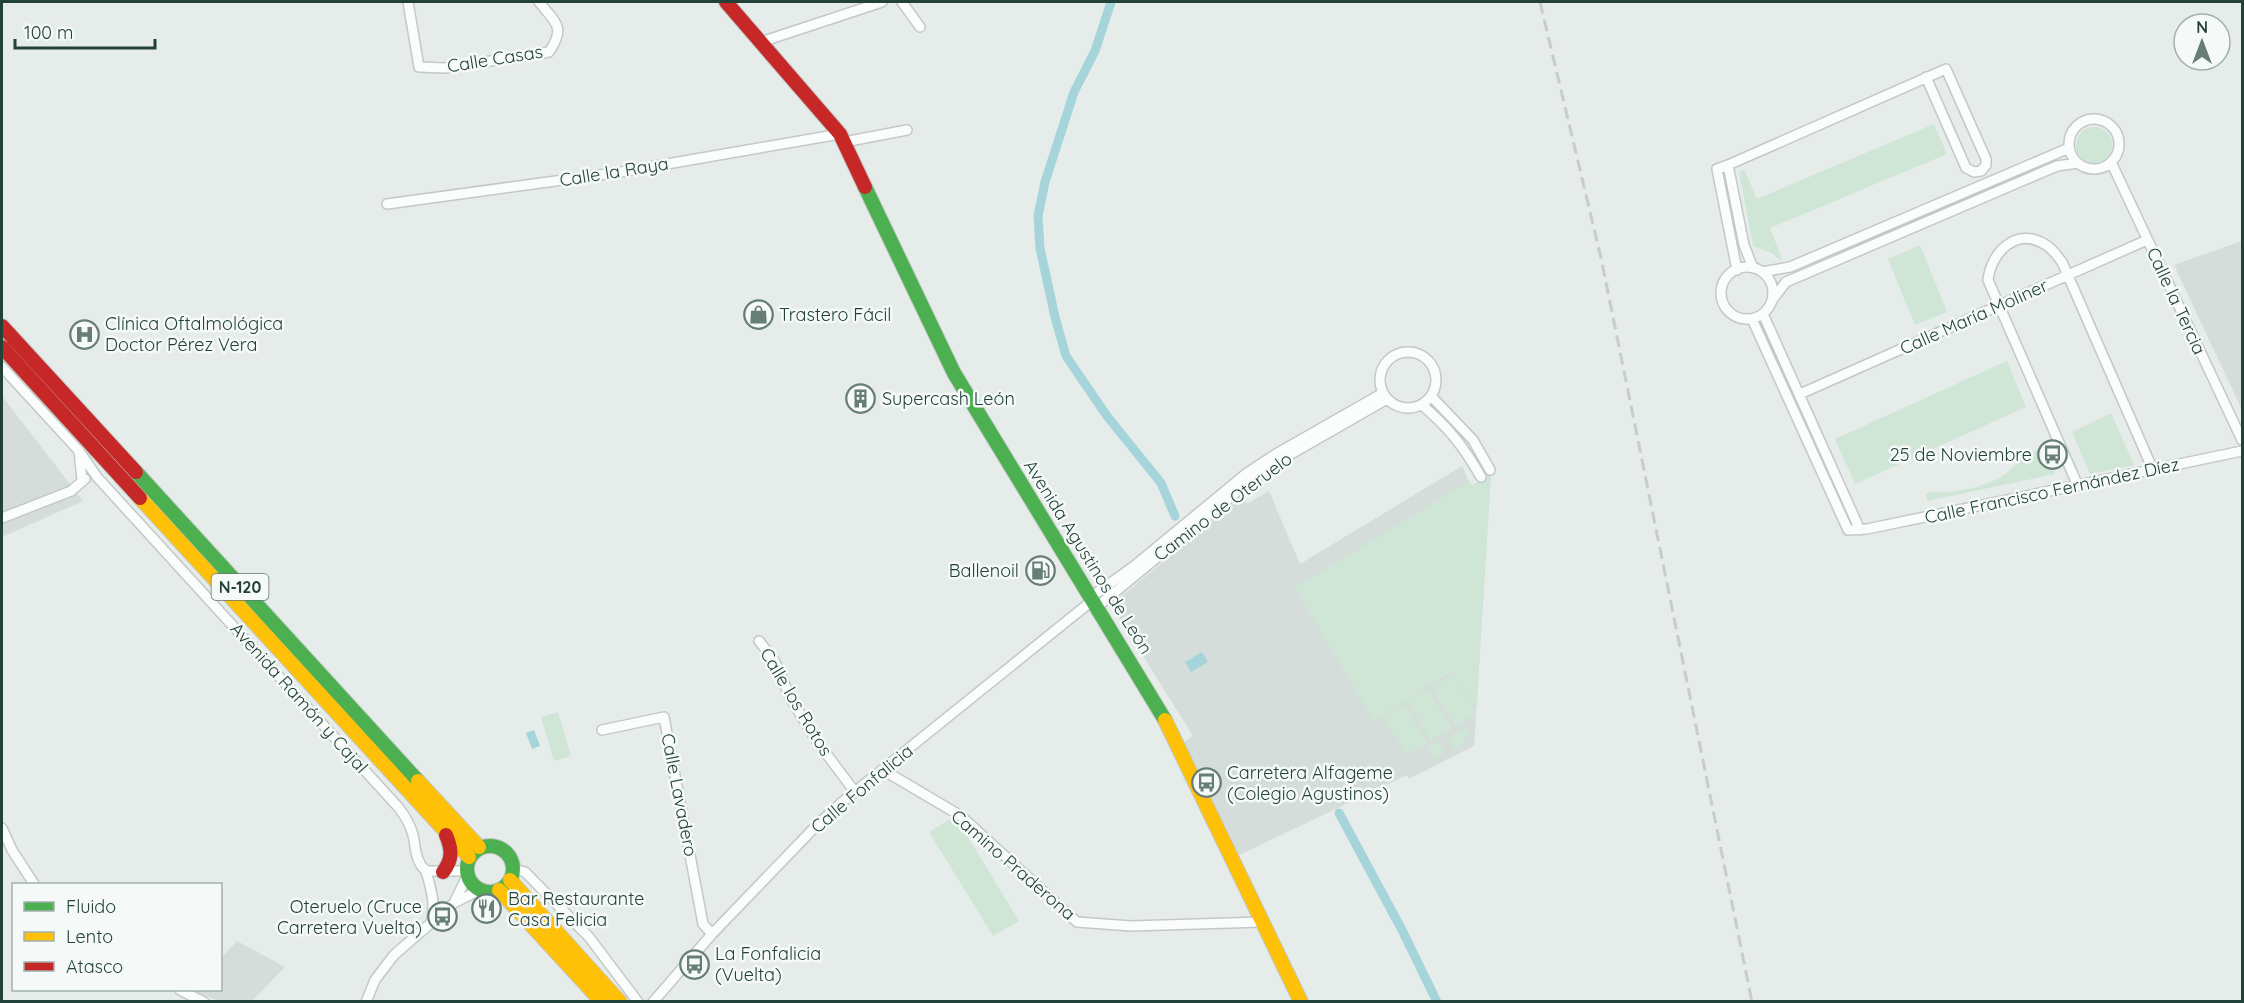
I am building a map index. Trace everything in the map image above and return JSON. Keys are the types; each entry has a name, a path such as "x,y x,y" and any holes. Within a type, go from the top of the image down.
{"main road":[{"name":"Avenida Agustinos de León","path":"726,2 842,138 954,373 1160,709 1301,1002"},
{"name":"N-120","path":"2,326 470,863"},
{"name":"N-120","path":"2,347 443,828 470,863 472,885 480,890"},
{"path":"443,828 452,847 453,856 443,872"},
{"path":"470,863 492,845 503,850 511,859 512,875 620,1002"},
{"path":"480,890 490,892 499,890 512,875"},
{"path":"499,890 602,1002"}],"street":[{"name":"Calle Casas","path":"408,2 419,67 445,68 549,52 558,38 558,27 539,2"},
{"path":"761,42 882,2"},
{"path":"902,2 920,27"},
{"path":"1737,270 1717,169 1728,165 1926,77 1946,69 1986,159 1986,165 1981,171 1974,172 1966,168 1926,77"},
{"path":"2069,148 1790,267 1737,270 1724,281 1721,297 1724,305 1736,316 1752,319 1763,314 1786,282 2057,166 2078,163 2094,169 2111,162 2118,150 2117,136 2109,125 2103,121 2088,120 2081,123 2072,134 2069,148 2078,163"},
{"name":"Calle la Raya","path":"387,204 907,130"},
{"name":"Calle la Tercia","path":"2111,162 2242,440"},
{"path":"1728,165 1744,245 1757,270 1772,284 1773,299"},
{"path":"2078,486 1988,280 1989,268 1995,255 2007,244 2020,240 2034,240 2044,244 2054,251 2062,262 2153,470"},
{"name":"Calle María Moliner","path":"1800,394 2147,240"},
{"path":"1752,319 1848,530 1860,531 1763,314"},
{"path":"1409,352 1420,355 1430,363 1435,373 1436,385 1431,396 1422,405 1410,408 1397,406 1385,396 1380,382 1381,370 1398,354 1409,352"},
{"name":"Avenida Ramón y Cajal","path":"2,366 79,451 97,477 406,817 420,865 426,871 433,895 434,910 431,922"},
{"name":"Camino de Oteruelo","path":"1094,601 1276,462 1385,396"},
{"path":"1431,396 1473,440 1490,470"},
{"path":"1422,405 1445,425 1463,447 1481,477"},
{"path":"79,451 82,480"},
{"name":"Calle Francisco Fernández Díez","path":"1860,531 2242,451"},
{"path":"2,518 71,491 82,480 97,477"},
{"name":"Calle Fonfalicia","path":"653,1002 712,934 816,826 855,792 1094,601"},
{"name":"Calle los Rotos","path":"759,641 774,660 791,699 816,740 855,792"},
{"name":"Calle Lavadero","path":"602,730 664,717 703,924 712,934"},
{"name":"Camino Praderona","path":"883,770 961,816 1077,922 1131,926 1262,922"},
{"path":"2,828 12,850 33,883"},
{"path":"426,871 443,872 470,863"},
{"path":"454,903 470,863"},
{"path":"512,875 525,872 579,925 638,1002"},
{"path":"366,1002 384,966 454,903 480,890"},
{"path":"182,991 204,1002"}],"shaded area":[{"path":"2242,241 2242,410 2174,265"},
{"path":"2,396 83,501 2,537"},
{"path":"1462,466 1471,486 1491,474 1474,746 1409,779 1407,775 1239,855 1183,743 1193,736 1111,605 1243,496 1247,504 1269,491 1300,564"},
{"path":"237,941 285,967 252,1001 219,1001 194,991 222,991 222,957"}],"green space":[{"path":"1934,124 1947,154 1770,228 1782,259 1780,260 1772,253 1753,246 1739,172 1744,169 1757,199"},
{"path":"2094,127 2107,132 2112,145 2107,158 2094,163 2081,158 2076,145 2081,132"},
{"path":"1920,245 1947,312 1915,325 1888,259"},
{"path":"2007,361 2026,407 1855,484 1835,439"},
{"path":"2111,413 2134,465 2090,474 2072,432"},
{"path":"2041,450 2046,452 2055,474 1927,501 1926,494 1929,493 1961,490 1990,482 2001,477 2028,454"},
{"path":"1491,474 1477,702 1471,702 1452,671 1374,721 1295,588 1469,481 1472,486"},
{"path":"1452,675 1476,713 1455,726 1431,687"},
{"path":"1428,689 1452,728 1431,741 1407,702"},
{"path":"1404,704 1428,743 1407,755 1383,717"},
{"path":"558,712 571,756 554,761 541,717"},
{"path":"1465,727 1469,734 1464,737 1467,742 1455,750 1448,738"},
{"path":"1438,742 1445,753 1434,760 1427,748"},
{"path":"955,816 1019,921 993,936 929,832"}],"water":[{"path":"1202,652 1208,662 1191,672 1185,662"},
{"path":"534,730 540,746 532,749 526,733"}],"waterway":[{"path":"1111,2 1095,51 1074,92 1045,182 1038,216 1040,248 1066,356 1107,416 1161,483 1175,516"},
{"path":"1339,813 1402,930 1437,1002"}],"railway":[{"path":"1540,2 1601,258 1752,1002"}],"traffic: fast":[{"path":"865,187 954,373 1165,720"},
{"path":"136,472 418,781"},
{"path":"495,846 507,852 512,860 513,869 512,878 507,886 499,891 485,892 473,886 468,878 467,864 473,852 481,847 495,846"}],"traffic: slow":[{"path":"140,498 469,857"},
{"path":"1165,720 1301,1002"},
{"path":"418,781 479,847"},
{"path":"510,880 620,1002"},
{"path":"499,890 602,1002"}],"traffic: jam":[{"path":"726,2 840,134 865,187"},
{"path":"2,326 136,472"},
{"path":"2,347 140,498"},
{"path":"443,872 449,863 450,854 446,835"}],"place":[{"name":"Trastero Fácil","path":"758,315"},
{"name":"Clínica Oftalmológica Doctor Pérez Vera","path":"84,334"},
{"name":"Supercash León","path":"861,399"},
{"name":"25 de Noviembre","path":"2053,455"},
{"name":"Ballenoil","path":"1040,571"},
{"name":"Carretera Alfageme (Colegio Agustinos)","path":"1206,783"},
{"name":"Bar Restaurante Casa Felicia","path":"487,909"},
{"name":"Oteruelo (Cruce Carretera Vuelta)","path":"443,917"},
{"name":"La Fonfalicia (Vuelta)","path":"694,964"}]}
